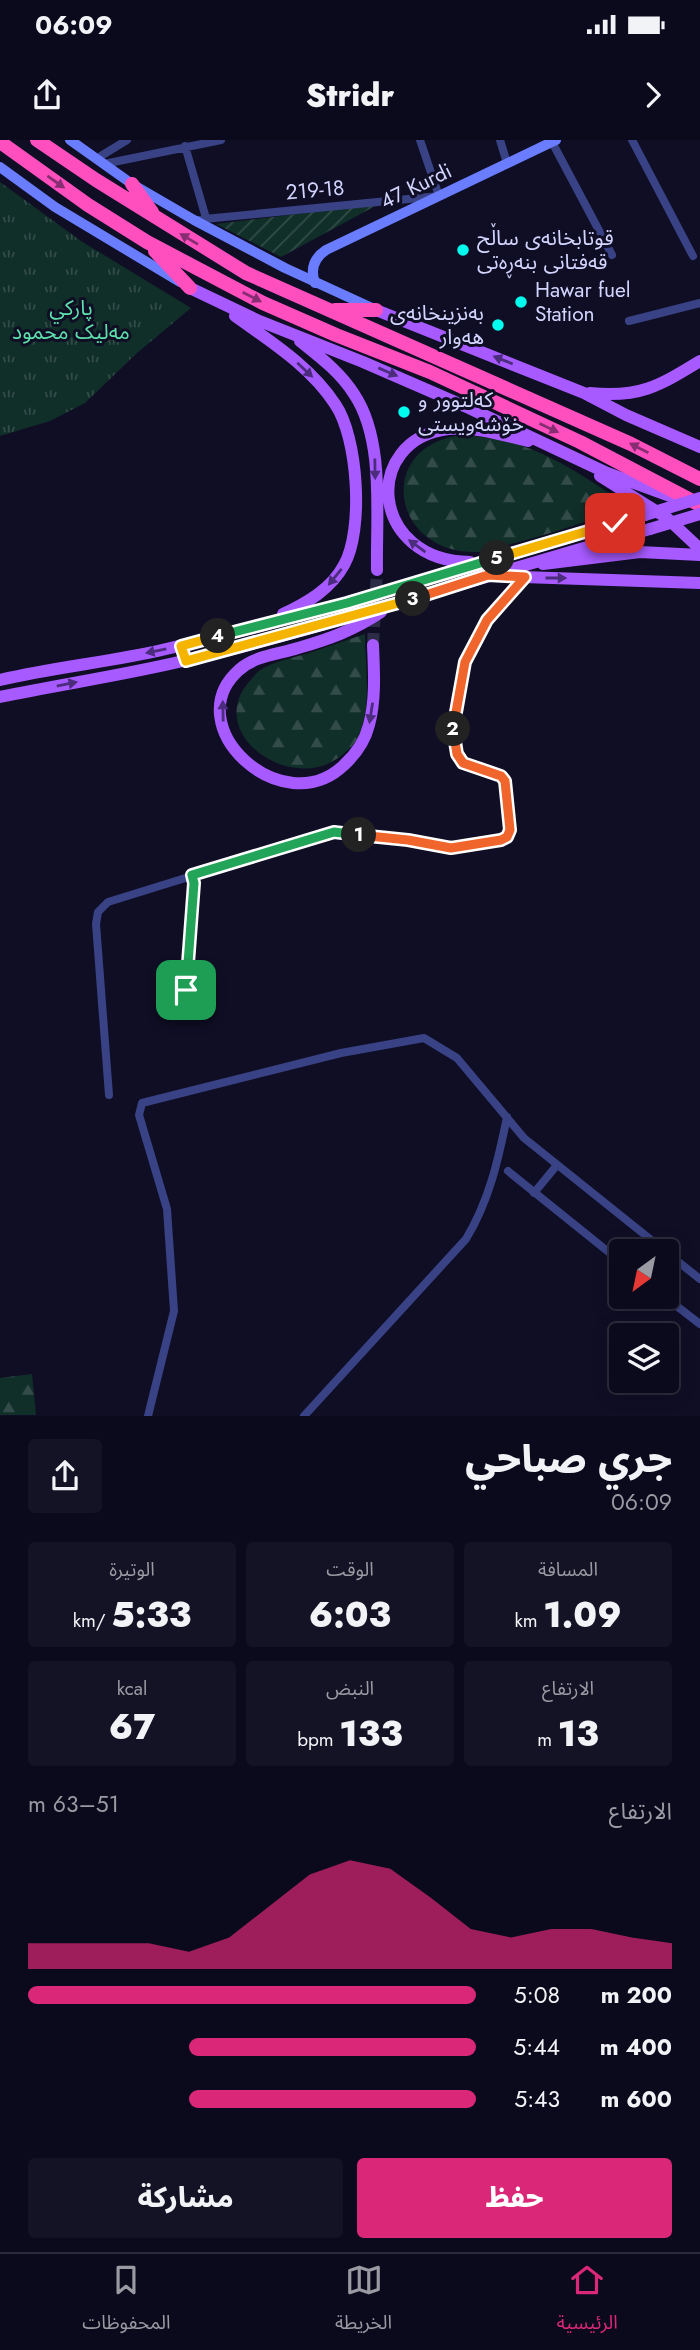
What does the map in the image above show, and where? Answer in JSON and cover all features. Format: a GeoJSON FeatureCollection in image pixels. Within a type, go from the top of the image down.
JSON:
{"type":"FeatureCollection","features":[{"type":"Feature","properties":{"kind":"highway"},"geometry":{"type":"LineString","coordinates":[[37,140],[157,219],[246,273],[631,444],[700,479]]}},
{"type":"Feature","properties":{"kind":"highway"},"geometry":{"type":"LineString","coordinates":[[0,142],[88,205],[147,242],[263,303],[430,372],[580,442],[700,505]]}},
{"type":"Feature","properties":{"kind":"highway"},"geometry":{"type":"LineString","coordinates":[[132,184],[157,219]]}},
{"type":"Feature","properties":{"kind":"highway"},"geometry":{"type":"LineString","coordinates":[[147,242],[190,288]]}},
{"type":"Feature","properties":{"kind":"highway"},"geometry":{"type":"LineString","coordinates":[[327,310],[376,310]]}},
{"type":"Feature","properties":{"kind":"main road"},"geometry":{"type":"LineString","coordinates":[[70,140],[132,184],[194,220],[315,283],[584,393],[626,415],[700,447]]}},
{"type":"Feature","properties":{"kind":"main road","name":"47 Kurdi"},"geometry":{"type":"LineString","coordinates":[[315,283],[313,267],[322,253],[554,141]]}},
{"type":"Feature","properties":{"kind":"main road"},"geometry":{"type":"LineString","coordinates":[[0,167],[55,207],[246,324],[308,371],[335,403],[349,432],[353,448],[354,524],[350,553],[324,591],[253,628]]}},
{"type":"Feature","properties":{"kind":"main road"},"geometry":{"type":"LineString","coordinates":[[190,288],[550,445],[667,518],[700,549]]}},
{"type":"Feature","properties":{"kind":"main road"},"geometry":{"type":"LineString","coordinates":[[292,334],[325,361],[346,383],[366,418],[374,445],[377,570]]}},
{"type":"Feature","properties":{"kind":"main road"},"geometry":{"type":"LineString","coordinates":[[584,393],[635,393],[663,384],[700,361]]}},
{"type":"Feature","properties":{"kind":"main road"},"geometry":{"type":"LineString","coordinates":[[481,562],[454,561],[431,555],[406,538],[390,506],[389,483],[399,459],[415,441],[447,429],[475,430],[550,445]]}},
{"type":"Feature","properties":{"kind":"main road"},"geometry":{"type":"LineString","coordinates":[[577,460],[638,486],[700,505]]}},
{"type":"Feature","properties":{"kind":"main road"},"geometry":{"type":"LineString","coordinates":[[0,680],[181,646],[253,628],[347,603],[700,498]]}},
{"type":"Feature","properties":{"kind":"main road"},"geometry":{"type":"LineString","coordinates":[[525,570],[700,514]]}},
{"type":"Feature","properties":{"kind":"main road"},"geometry":{"type":"LineString","coordinates":[[0,697],[186,661],[390,606],[488,575],[617,554],[661,552],[700,555]]}},
{"type":"Feature","properties":{"kind":"main road"},"geometry":{"type":"LineString","coordinates":[[525,570],[700,583]]}},
{"type":"Feature","properties":{"kind":"main road"},"geometry":{"type":"LineString","coordinates":[[373,645],[374,677],[369,725],[363,742],[338,770],[313,782],[297,785],[269,777],[243,760],[232,749],[221,715],[224,692],[236,672],[254,660],[356,629],[390,606]]}},
{"type":"Feature","properties":{"kind":"main road"},"geometry":{"type":"LineString","coordinates":[[181,646],[186,661]]}},
{"type":"Feature","properties":{"kind":"street"},"geometry":{"type":"LineString","coordinates":[[107,140],[112,149]]}},
{"type":"Feature","properties":{"kind":"street"},"geometry":{"type":"LineString","coordinates":[[100,161],[112,149],[127,140]]}},
{"type":"Feature","properties":{"kind":"street"},"geometry":{"type":"LineString","coordinates":[[100,161],[221,140]]}},
{"type":"Feature","properties":{"kind":"street"},"geometry":{"type":"LineString","coordinates":[[420,140],[439,196]]}},
{"type":"Feature","properties":{"kind":"street"},"geometry":{"type":"LineString","coordinates":[[500,140],[507,163]]}},
{"type":"Feature","properties":{"kind":"street"},"geometry":{"type":"LineString","coordinates":[[632,140],[693,256]]}},
{"type":"Feature","properties":{"kind":"street"},"geometry":{"type":"LineString","coordinates":[[554,141],[611,255]]}},
{"type":"Feature","properties":{"kind":"street"},"geometry":{"type":"LineString","coordinates":[[185,146],[206,218]]}},
{"type":"Feature","properties":{"kind":"street","name":"219-18"},"geometry":{"type":"LineString","coordinates":[[194,220],[439,196]]}},
{"type":"Feature","properties":{"kind":"street"},"geometry":{"type":"LineString","coordinates":[[629,321],[700,303]]}},
{"type":"Feature","properties":{"kind":"street"},"geometry":{"type":"LineString","coordinates":[[109,1095],[96,924],[98,912],[108,902],[334,832],[408,840],[451,848],[507,837],[510,830],[505,781],[501,776],[463,763],[459,759],[452,725],[465,662],[487,620],[525,570]]}},
{"type":"Feature","properties":{"kind":"street"},"geometry":{"type":"LineString","coordinates":[[186,990],[194,883],[192,875]]}},
{"type":"Feature","properties":{"kind":"street"},"geometry":{"type":"LineString","coordinates":[[148,1416],[174,1311],[167,1209],[139,1115],[142,1103],[341,1053],[424,1038],[457,1058],[524,1138],[650,1239]]}},
{"type":"Feature","properties":{"kind":"street"},"geometry":{"type":"LineString","coordinates":[[304,1416],[466,1239],[482,1213],[497,1170],[507,1117]]}},
{"type":"Feature","properties":{"kind":"street"},"geometry":{"type":"LineString","coordinates":[[534,1193],[557,1165]]}},
{"type":"Feature","properties":{"kind":"street"},"geometry":{"type":"LineString","coordinates":[[508,1171],[609,1252]]}},
{"type":"Feature","properties":{"kind":"street"},"geometry":{"type":"LineString","coordinates":[[679,1262],[700,1279]]}},
{"type":"Feature","properties":{"kind":"street"},"geometry":{"type":"LineString","coordinates":[[679,1308],[700,1324]]}},
{"type":"Feature","properties":{"kind":"green space","name":"پارکي مەليک محمود"},"geometry":{"type":"Polygon","coordinates":[[[0,182],[81,241],[191,308],[137,353],[85,403],[50,421],[0,436],[0,182]]]}},
{"type":"Feature","properties":{"kind":"green space"},"geometry":{"type":"Polygon","coordinates":[[[379,204],[281,257],[216,224],[379,204]]]}},
{"type":"Feature","properties":{"kind":"green space"},"geometry":{"type":"Polygon","coordinates":[[[464,435],[507,441],[529,448],[573,470],[629,507],[492,550],[480,552],[449,548],[426,537],[411,519],[404,498],[406,477],[416,457],[435,442],[464,435]]]}},
{"type":"Feature","properties":{"kind":"green space"},"geometry":{"type":"Polygon","coordinates":[[[365,634],[365,711],[359,735],[353,745],[338,758],[318,767],[297,768],[277,763],[259,753],[245,738],[237,721],[238,702],[255,675],[277,662],[365,634]]]}},
{"type":"Feature","properties":{"kind":"green space"},"geometry":{"type":"Polygon","coordinates":[[[32,1374],[36,1415],[0,1415],[0,1378],[32,1374]]]}},
{"type":"Feature","properties":{"kind":"tunnel"},"geometry":{"type":"LineString","coordinates":[[373,645],[377,570]]}},
{"type":"Feature","properties":{"kind":"place","name":"قوتابخانەی ساڵح قەفتانی بنەڕەتی"},"geometry":{"type":"Point","coordinates":[463,250]}},
{"type":"Feature","properties":{"kind":"place","name":"Hawar fuel Station"},"geometry":{"type":"Point","coordinates":[521,302]}},
{"type":"Feature","properties":{"kind":"place","name":"بەنزینخانەی ھەوار"},"geometry":{"type":"Point","coordinates":[498,325]}},
{"type":"Feature","properties":{"kind":"place","name":"کەلتوور و خۆشەویستی"},"geometry":{"type":"Point","coordinates":[404,412]}},
{"type":"Feature","properties":{"kind":"route"},"geometry":{"type":"LineString","coordinates":[[186,990],[194,883],[192,875],[334,832],[408,840],[451,848],[507,837],[510,830],[505,781],[501,776],[463,763],[459,759],[452,725],[465,662],[487,620],[525,577],[488,575],[430,595],[186,661],[181,646],[347,603],[615,523]]}}]}
